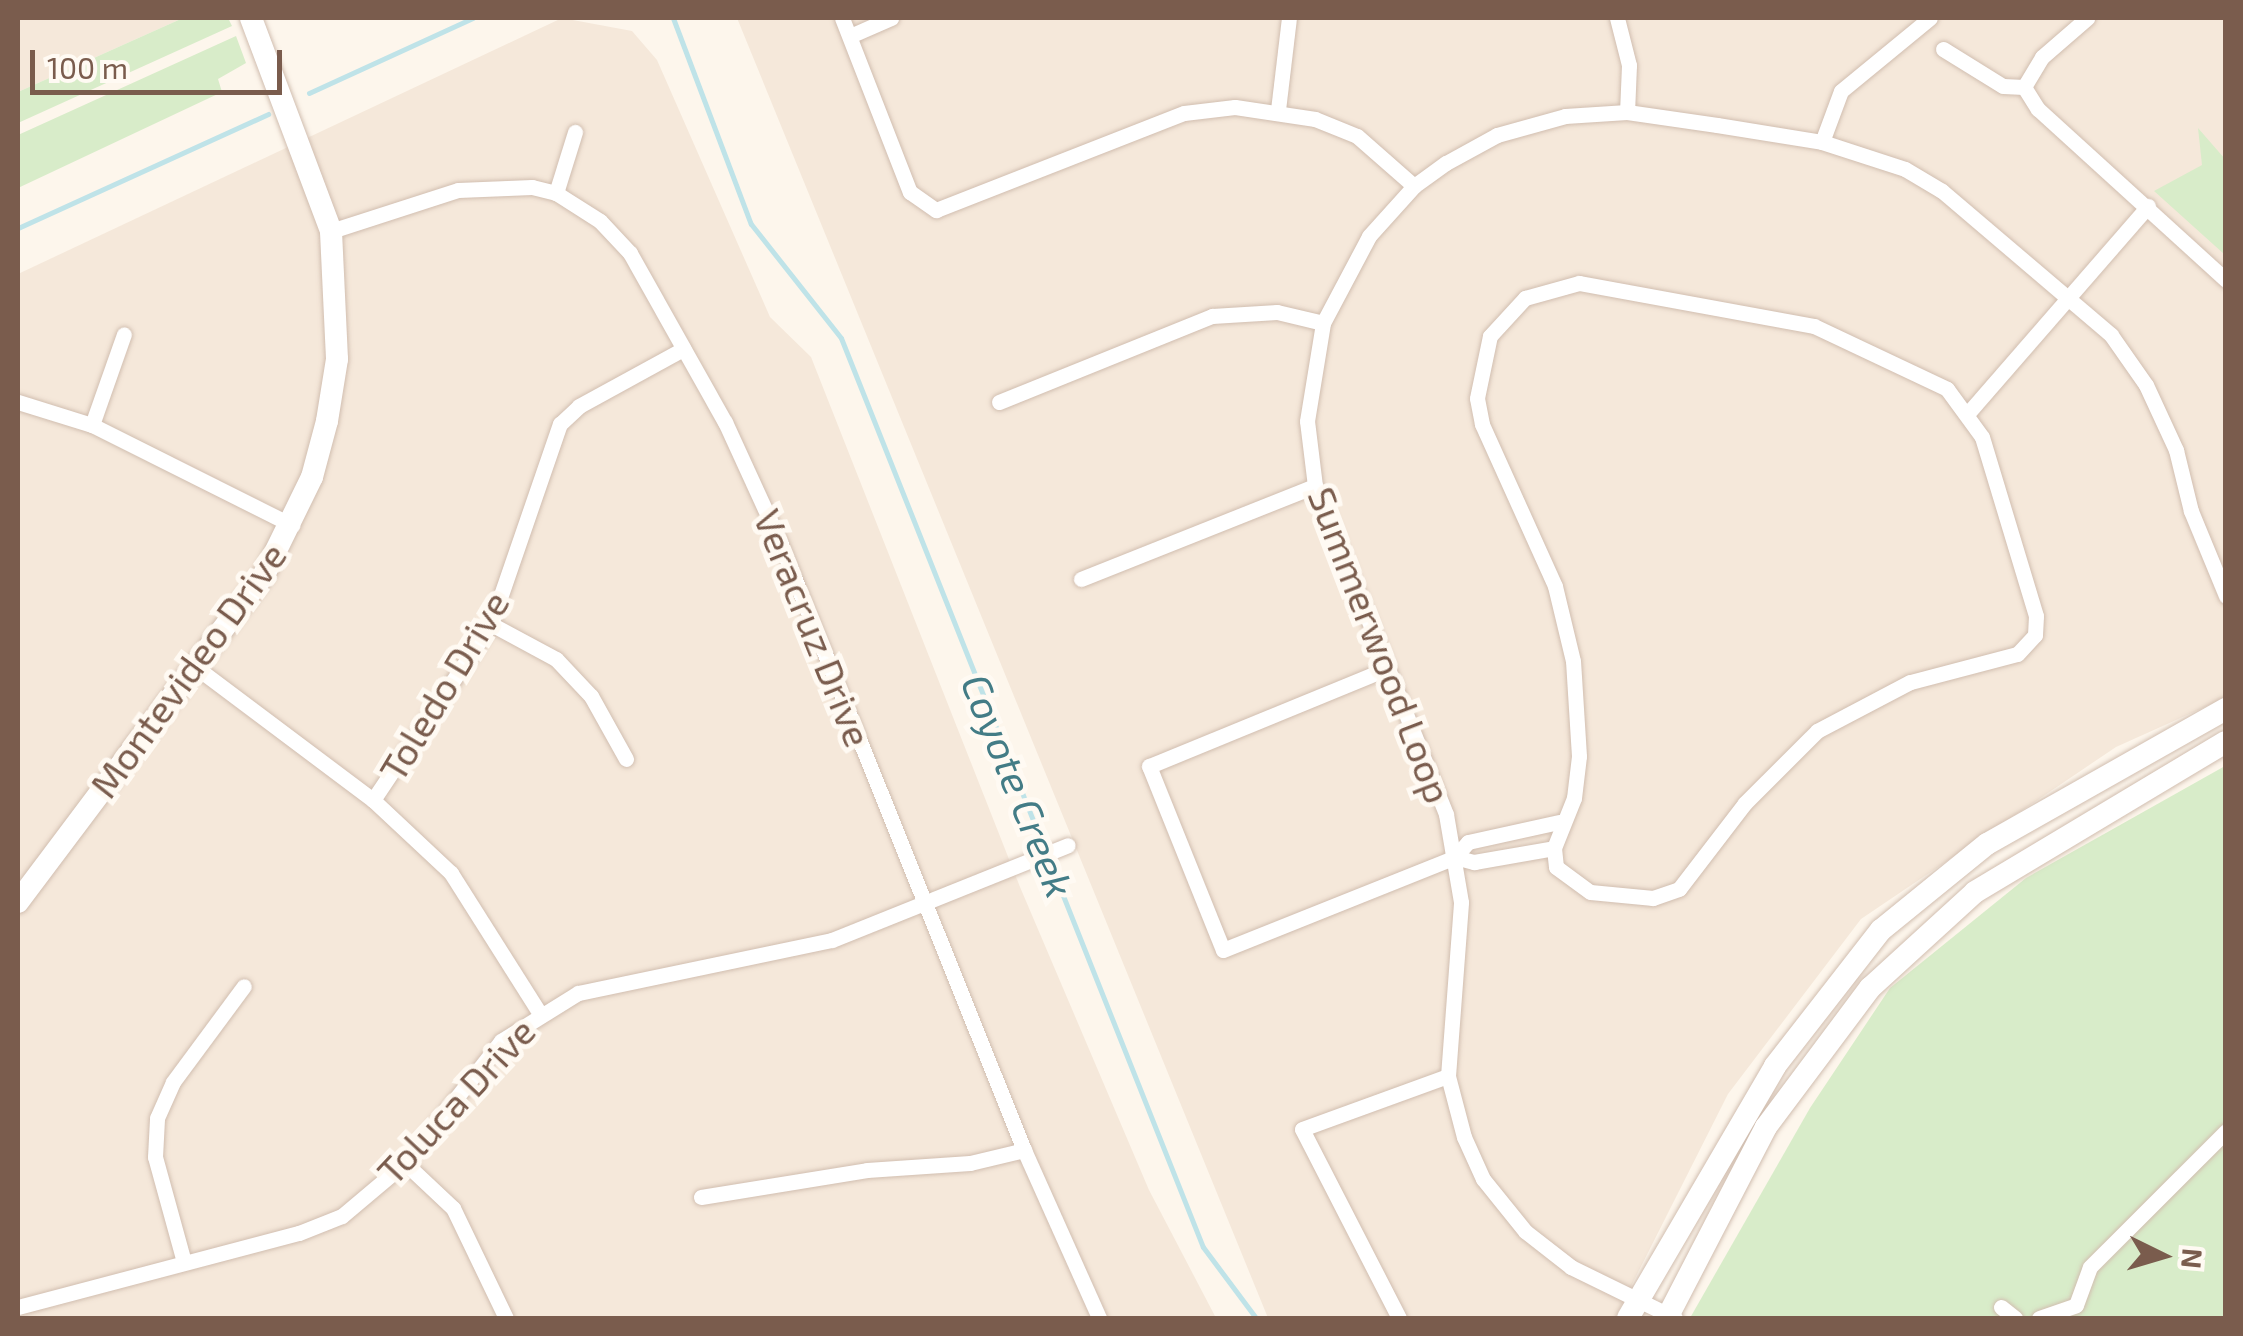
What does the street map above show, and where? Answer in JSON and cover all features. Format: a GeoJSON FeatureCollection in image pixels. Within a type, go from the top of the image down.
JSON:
{"type":"FeatureCollection","features":[{"type":"Feature","properties":{"kind":"main road","name":"Montevideo Drive"},"geometry":{"type":"LineString","coordinates":[[18,902],[197,668],[292,525],[328,421],[337,359],[331,231],[251,18]]}},
{"type":"Feature","properties":{"kind":"main road"},"geometry":{"type":"LineString","coordinates":[[1633,1310],[1774,1066],[1881,930],[1988,844],[2226,709]]}},
{"type":"Feature","properties":{"kind":"main road"},"geometry":{"type":"LineString","coordinates":[[1670,1317],[1766,1126],[1870,988],[1975,892],[2226,742]]}},
{"type":"Feature","properties":{"kind":"street"},"geometry":{"type":"LineString","coordinates":[[842,18],[910,192],[936,210],[1184,114],[1278,110],[1357,136],[1414,186]]}},
{"type":"Feature","properties":{"kind":"street"},"geometry":{"type":"LineString","coordinates":[[850,36],[891,18]]}},
{"type":"Feature","properties":{"kind":"street"},"geometry":{"type":"LineString","coordinates":[[1278,110],[1289,18]]}},
{"type":"Feature","properties":{"kind":"street"},"geometry":{"type":"LineString","coordinates":[[1617,18],[1629,65],[1627,112]]}},
{"type":"Feature","properties":{"kind":"street"},"geometry":{"type":"LineString","coordinates":[[1822,142],[1841,91],[1930,18]]}},
{"type":"Feature","properties":{"kind":"street"},"geometry":{"type":"LineString","coordinates":[[2024,87],[2042,57],[2088,18]]}},
{"type":"Feature","properties":{"kind":"street"},"geometry":{"type":"LineString","coordinates":[[1943,49],[2003,86],[2024,87]]}},
{"type":"Feature","properties":{"kind":"street"},"geometry":{"type":"LineString","coordinates":[[2024,87],[2038,109],[2226,280]]}},
{"type":"Feature","properties":{"kind":"street","name":"Summerwood Loop"},"geometry":{"type":"LineString","coordinates":[[1670,1317],[1633,1310],[1525,1230],[1483,1179],[1448,1076],[1461,902],[1446,814],[1315,486],[1307,422],[1323,323],[1369,236],[1414,186],[1498,135],[1565,116],[1627,112],[1822,142],[1905,170],[1942,191],[2112,335],[2146,385],[2226,596]]}},
{"type":"Feature","properties":{"kind":"street"},"geometry":{"type":"LineString","coordinates":[[556,194],[575,132]]}},
{"type":"Feature","properties":{"kind":"street","name":"Veracruz Drive"},"geometry":{"type":"LineString","coordinates":[[331,231],[458,190],[495,185],[556,194],[600,221],[630,253],[780,542],[1024,1150],[1099,1318]]}},
{"type":"Feature","properties":{"kind":"street"},"geometry":{"type":"LineString","coordinates":[[1969,412],[2148,206]]}},
{"type":"Feature","properties":{"kind":"street"},"geometry":{"type":"LineString","coordinates":[[1578,283],[1814,326],[1947,389],[1969,412],[2032,597],[2037,626],[2026,649],[1910,682],[1841,714],[1777,768],[1667,895],[1600,894],[1580,887],[1556,867],[1554,848],[1559,822],[1574,798],[1580,705],[1568,633],[1548,571],[1482,424],[1477,398],[1490,336],[1525,298],[1578,283]]}},
{"type":"Feature","properties":{"kind":"street"},"geometry":{"type":"LineString","coordinates":[[999,402],[1212,316],[1277,312],[1323,323]]}},
{"type":"Feature","properties":{"kind":"street"},"geometry":{"type":"LineString","coordinates":[[92,424],[124,334]]}},
{"type":"Feature","properties":{"kind":"street","name":"Toledo Drive"},"geometry":{"type":"LineString","coordinates":[[374,800],[491,624],[560,424],[579,406],[683,349]]}},
{"type":"Feature","properties":{"kind":"street"},"geometry":{"type":"LineString","coordinates":[[18,402],[92,424],[292,525]]}},
{"type":"Feature","properties":{"kind":"street"},"geometry":{"type":"LineString","coordinates":[[1080,580],[1315,486]]}},
{"type":"Feature","properties":{"kind":"street"},"geometry":{"type":"LineString","coordinates":[[491,624],[556,659],[591,696],[626,760]]}},
{"type":"Feature","properties":{"kind":"street"},"geometry":{"type":"LineString","coordinates":[[197,668],[374,800],[451,874],[538,1012]]}},
{"type":"Feature","properties":{"kind":"street"},"geometry":{"type":"LineString","coordinates":[[1386,668],[1150,766],[1222,950],[1455,857],[1468,842],[1559,822]]}},
{"type":"Feature","properties":{"kind":"street","name":"Toluca Drive"},"geometry":{"type":"LineString","coordinates":[[18,1307],[342,1216],[405,1163],[501,1041],[538,1012],[578,993],[683,966],[832,940],[1068,845]]}},
{"type":"Feature","properties":{"kind":"street"},"geometry":{"type":"LineString","coordinates":[[1455,857],[1474,862],[1554,848]]}},
{"type":"Feature","properties":{"kind":"street"},"geometry":{"type":"LineString","coordinates":[[184,1262],[155,1157],[157,1118],[173,1082],[244,986]]}},
{"type":"Feature","properties":{"kind":"street"},"geometry":{"type":"LineString","coordinates":[[1399,1318],[1302,1129],[1448,1076]]}},
{"type":"Feature","properties":{"kind":"street"},"geometry":{"type":"LineString","coordinates":[[2039,1318],[2076,1304],[2090,1267],[2226,1131]]}},
{"type":"Feature","properties":{"kind":"street"},"geometry":{"type":"LineString","coordinates":[[701,1197],[867,1170],[970,1163],[1024,1150]]}},
{"type":"Feature","properties":{"kind":"street"},"geometry":{"type":"LineString","coordinates":[[405,1163],[453,1208],[506,1318]]}},
{"type":"Feature","properties":{"kind":"street"},"geometry":{"type":"LineString","coordinates":[[2001,1307],[2015,1318]]}},
{"type":"Feature","properties":{"kind":"shaded area"},"geometry":{"type":"Polygon","coordinates":[[[18,18],[183,18],[18,92],[18,18]]]}},
{"type":"Feature","properties":{"kind":"shaded area"},"geometry":{"type":"Polygon","coordinates":[[[562,18],[632,31],[657,60],[770,317],[811,357],[1020,887],[1149,1190],[1216,1318],[18,1318],[18,274],[562,18]]]}},
{"type":"Feature","properties":{"kind":"shaded area"},"geometry":{"type":"Polygon","coordinates":[[[737,18],[2225,18],[2225,698],[2116,747],[1861,919],[1728,1094],[1615,1318],[1268,1318],[737,18]]]}},
{"type":"Feature","properties":{"kind":"green space"},"geometry":{"type":"Polygon","coordinates":[[[183,18],[228,18],[232,26],[18,123],[18,92],[183,18]]]}},
{"type":"Feature","properties":{"kind":"green space"},"geometry":{"type":"Polygon","coordinates":[[[236,36],[246,63],[218,79],[222,92],[18,188],[18,135],[236,36]]]}},
{"type":"Feature","properties":{"kind":"green space"},"geometry":{"type":"Polygon","coordinates":[[[2198,128],[2225,159],[2224,254],[2154,191],[2202,165],[2198,128]]]}},
{"type":"Feature","properties":{"kind":"green space"},"geometry":{"type":"Polygon","coordinates":[[[2225,766],[2225,1318],[1690,1318],[1810,1108],[1890,988],[2026,878],[2225,766]]]}},
{"type":"Feature","properties":{"kind":"waterway"},"geometry":{"type":"LineString","coordinates":[[309,93],[473,18]]}},
{"type":"Feature","properties":{"kind":"waterway","name":"Coyote Creek"},"geometry":{"type":"LineString","coordinates":[[673,18],[751,224],[841,338],[1203,1247],[1256,1318]]}},
{"type":"Feature","properties":{"kind":"waterway"},"geometry":{"type":"LineString","coordinates":[[18,228],[268,114]]}}]}
